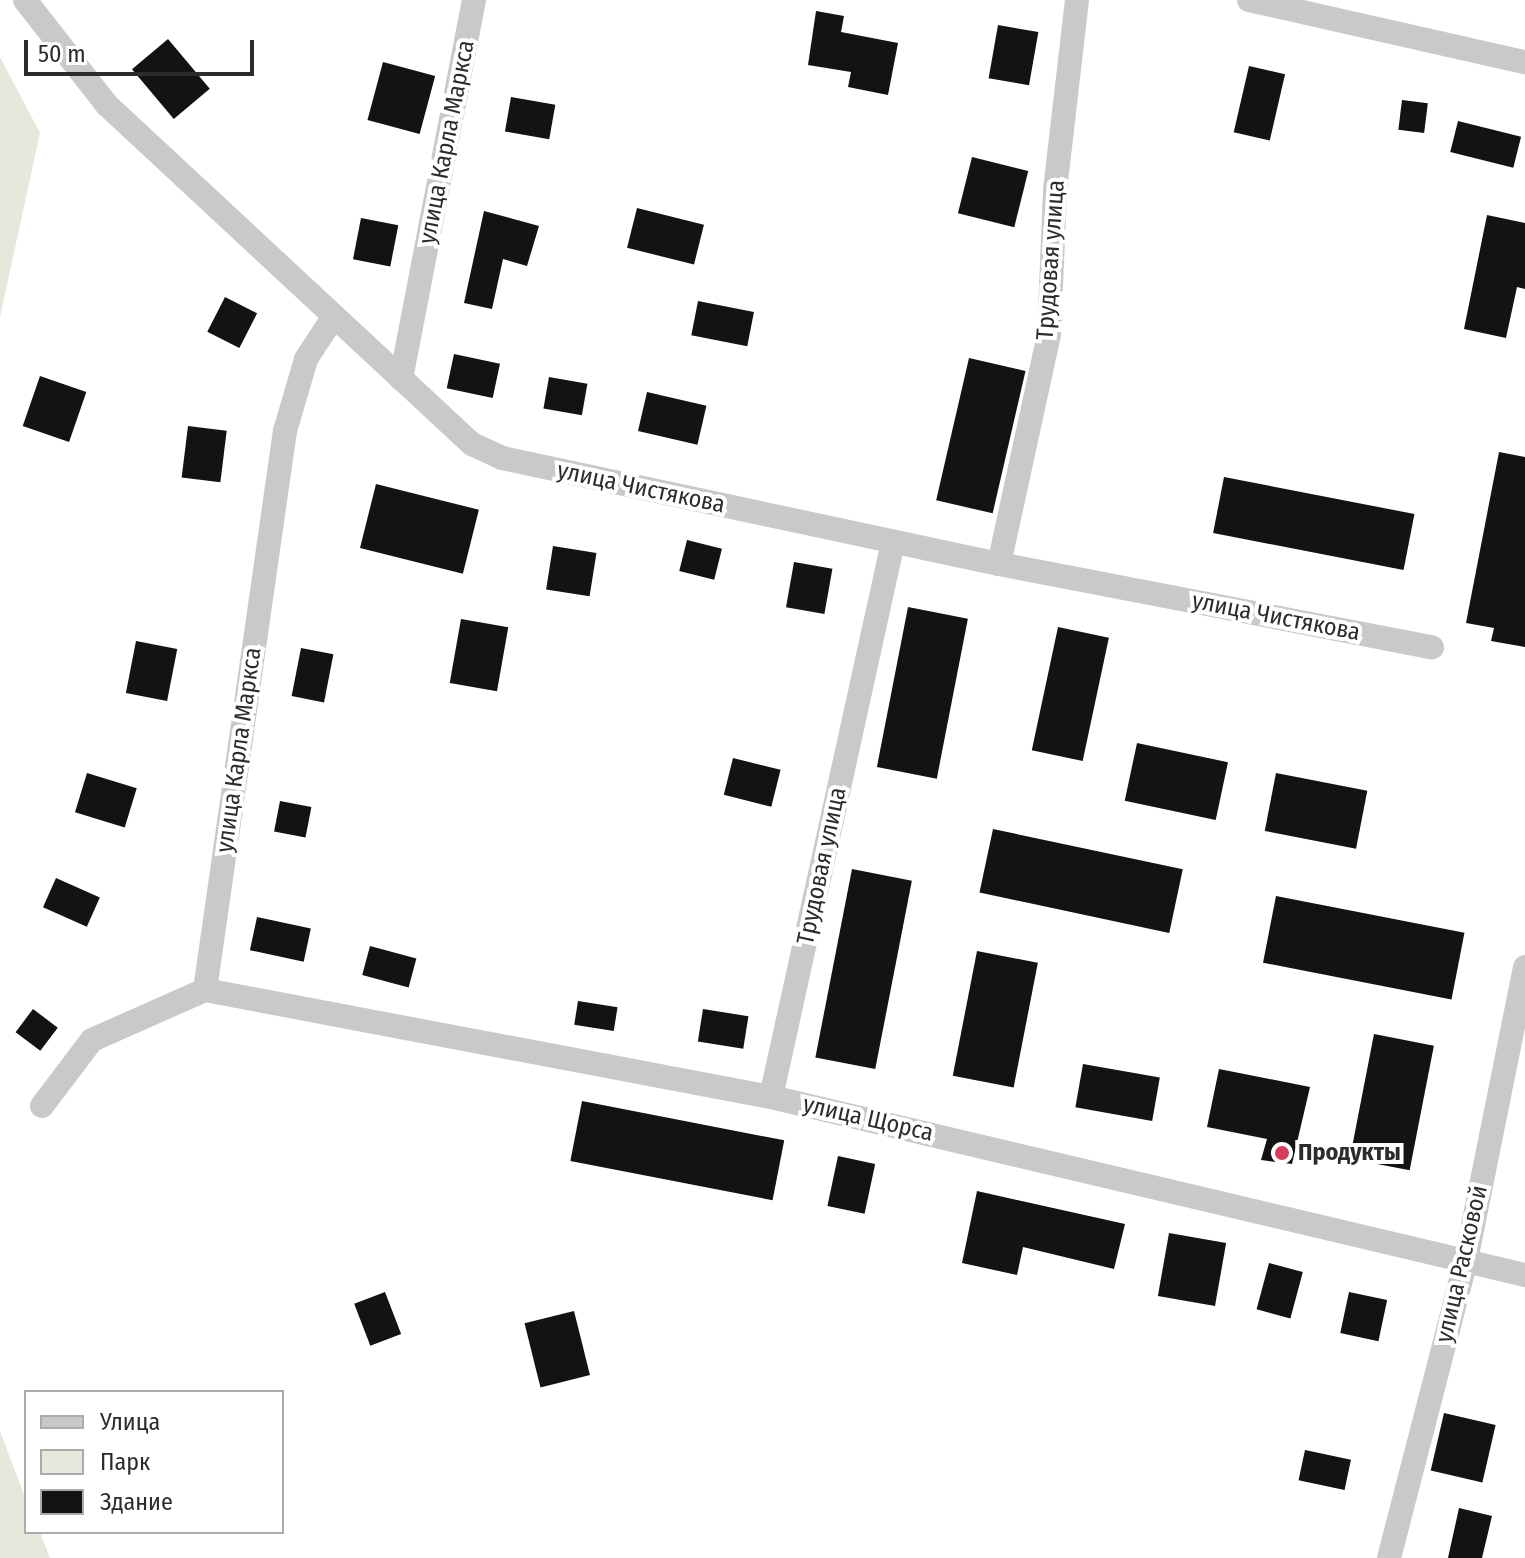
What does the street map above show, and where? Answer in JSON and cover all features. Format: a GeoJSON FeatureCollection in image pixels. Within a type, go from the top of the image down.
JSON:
{"type":"FeatureCollection","features":[{"type":"Feature","properties":{"kind":"street","name":"улица Чистякова"},"geometry":{"type":"LineString","coordinates":[[25,0],[107,105],[472,444],[502,458],[999,564],[1432,647]]}},
{"type":"Feature","properties":{"kind":"street","name":"улица Карла Маркса"},"geometry":{"type":"LineString","coordinates":[[401,379],[474,0]]}},
{"type":"Feature","properties":{"kind":"street","name":"Трудовая улица"},"geometry":{"type":"LineString","coordinates":[[999,564],[1049,334],[1055,190],[1077,0]]}},
{"type":"Feature","properties":{"kind":"street"},"geometry":{"type":"LineString","coordinates":[[1249,0],[1525,62]]}},
{"type":"Feature","properties":{"kind":"street","name":"улица Карла Маркса"},"geometry":{"type":"LineString","coordinates":[[205,990],[285,431],[306,359],[334,316]]}},
{"type":"Feature","properties":{"kind":"street","name":"Трудовая улица"},"geometry":{"type":"LineString","coordinates":[[771,1097],[893,542]]}},
{"type":"Feature","properties":{"kind":"street","name":"улица Расковой"},"geometry":{"type":"LineString","coordinates":[[1389,1558],[1466,1260],[1525,967]]}},
{"type":"Feature","properties":{"kind":"street"},"geometry":{"type":"LineString","coordinates":[[42,1106],[92,1040],[205,990]]}},
{"type":"Feature","properties":{"kind":"street","name":"улица Щорса"},"geometry":{"type":"LineString","coordinates":[[205,990],[771,1097],[1525,1275]]}},
{"type":"Feature","properties":{"kind":"green space"},"geometry":{"type":"Polygon","coordinates":[[[0,57],[40,133],[0,317],[0,57]]]}},
{"type":"Feature","properties":{"kind":"green space"},"geometry":{"type":"Polygon","coordinates":[[[0,1431],[24,1495],[24,1534],[41,1534],[50,1558],[0,1558],[0,1431]]]}},
{"type":"Feature","properties":{"kind":"building"},"geometry":{"type":"Polygon","coordinates":[[[816,11],[844,16],[841,32],[898,43],[888,95],[848,87],[851,72],[808,65],[816,11]]]}},
{"type":"Feature","properties":{"kind":"building"},"geometry":{"type":"Polygon","coordinates":[[[998,25],[1038,32],[1029,85],[989,78],[998,25]]]}},
{"type":"Feature","properties":{"kind":"building"},"geometry":{"type":"Polygon","coordinates":[[[168,39],[210,89],[174,119],[132,69],[168,39]]]}},
{"type":"Feature","properties":{"kind":"building"},"geometry":{"type":"Polygon","coordinates":[[[383,62],[435,76],[420,134],[367,120],[383,62]]]}},
{"type":"Feature","properties":{"kind":"building"},"geometry":{"type":"Polygon","coordinates":[[[1249,66],[1285,74],[1270,141],[1234,132],[1249,66]]]}},
{"type":"Feature","properties":{"kind":"building"},"geometry":{"type":"Polygon","coordinates":[[[511,97],[555,105],[549,139],[505,131],[511,97]]]}},
{"type":"Feature","properties":{"kind":"building"},"geometry":{"type":"Polygon","coordinates":[[[1402,100],[1428,103],[1424,133],[1398,130],[1402,100]]]}},
{"type":"Feature","properties":{"kind":"building"},"geometry":{"type":"Polygon","coordinates":[[[1458,121],[1521,137],[1513,168],[1450,152],[1458,121]]]}},
{"type":"Feature","properties":{"kind":"building"},"geometry":{"type":"Polygon","coordinates":[[[972,157],[1028,171],[1014,227],[958,213],[972,157]]]}},
{"type":"Feature","properties":{"kind":"building"},"geometry":{"type":"Polygon","coordinates":[[[637,208],[704,225],[694,264],[627,248],[637,208]]]}},
{"type":"Feature","properties":{"kind":"building"},"geometry":{"type":"Polygon","coordinates":[[[484,211],[539,226],[527,266],[503,259],[492,309],[464,303],[484,211]]]}},
{"type":"Feature","properties":{"kind":"building"},"geometry":{"type":"Polygon","coordinates":[[[1487,215],[1525,223],[1525,289],[1517,287],[1506,338],[1464,329],[1487,215]]]}},
{"type":"Feature","properties":{"kind":"building"},"geometry":{"type":"Polygon","coordinates":[[[361,218],[398,225],[390,266],[353,259],[361,218]]]}},
{"type":"Feature","properties":{"kind":"building"},"geometry":{"type":"Polygon","coordinates":[[[225,297],[257,313],[239,348],[207,332],[225,297]]]}},
{"type":"Feature","properties":{"kind":"building"},"geometry":{"type":"Polygon","coordinates":[[[698,301],[754,312],[747,346],[691,335],[698,301]]]}},
{"type":"Feature","properties":{"kind":"building"},"geometry":{"type":"Polygon","coordinates":[[[454,354],[500,364],[493,398],[447,388],[454,354]]]}},
{"type":"Feature","properties":{"kind":"building"},"geometry":{"type":"Polygon","coordinates":[[[969,358],[1026,371],[993,513],[936,500],[969,358]]]}},
{"type":"Feature","properties":{"kind":"building"},"geometry":{"type":"Polygon","coordinates":[[[40,376],[86,392],[69,442],[23,426],[40,376]]]}},
{"type":"Feature","properties":{"kind":"building"},"geometry":{"type":"Polygon","coordinates":[[[549,377],[587,384],[582,415],[543,409],[549,377]]]}},
{"type":"Feature","properties":{"kind":"building"},"geometry":{"type":"Polygon","coordinates":[[[647,392],[706,406],[697,445],[638,431],[647,392]]]}},
{"type":"Feature","properties":{"kind":"building"},"geometry":{"type":"Polygon","coordinates":[[[188,426],[227,431],[220,482],[182,478],[188,426]]]}},
{"type":"Feature","properties":{"kind":"building"},"geometry":{"type":"Polygon","coordinates":[[[1499,452],[1525,457],[1525,647],[1491,641],[1494,628],[1466,623],[1499,452]]]}},
{"type":"Feature","properties":{"kind":"building"},"geometry":{"type":"Polygon","coordinates":[[[1224,477],[1414,514],[1404,570],[1213,533],[1224,477]]]}},
{"type":"Feature","properties":{"kind":"building"},"geometry":{"type":"Polygon","coordinates":[[[376,484],[479,510],[463,574],[360,548],[376,484]]]}},
{"type":"Feature","properties":{"kind":"building"},"geometry":{"type":"Polygon","coordinates":[[[687,540],[722,549],[714,580],[679,571],[687,540]]]}},
{"type":"Feature","properties":{"kind":"building"},"geometry":{"type":"Polygon","coordinates":[[[553,546],[596,553],[590,596],[546,589],[553,546]]]}},
{"type":"Feature","properties":{"kind":"building"},"geometry":{"type":"Polygon","coordinates":[[[794,562],[832,569],[824,614],[786,607],[794,562]]]}},
{"type":"Feature","properties":{"kind":"building"},"geometry":{"type":"Polygon","coordinates":[[[908,607],[968,619],[937,779],[877,767],[908,607]]]}},
{"type":"Feature","properties":{"kind":"building"},"geometry":{"type":"Polygon","coordinates":[[[461,619],[508,627],[497,691],[450,683],[461,619]]]}},
{"type":"Feature","properties":{"kind":"building"},"geometry":{"type":"Polygon","coordinates":[[[1058,627],[1109,638],[1083,761],[1032,750],[1058,627]]]}},
{"type":"Feature","properties":{"kind":"building"},"geometry":{"type":"Polygon","coordinates":[[[136,641],[177,649],[167,701],[126,693],[136,641]]]}},
{"type":"Feature","properties":{"kind":"building"},"geometry":{"type":"Polygon","coordinates":[[[301,648],[333,654],[324,702],[292,696],[301,648]]]}},
{"type":"Feature","properties":{"kind":"building"},"geometry":{"type":"Polygon","coordinates":[[[1137,743],[1228,762],[1216,820],[1125,801],[1137,743]]]}},
{"type":"Feature","properties":{"kind":"building"},"geometry":{"type":"Polygon","coordinates":[[[733,758],[781,770],[771,807],[724,795],[733,758]]]}},
{"type":"Feature","properties":{"kind":"building"},"geometry":{"type":"Polygon","coordinates":[[[87,773],[137,788],[125,827],[75,812],[87,773]]]}},
{"type":"Feature","properties":{"kind":"building"},"geometry":{"type":"Polygon","coordinates":[[[1276,773],[1367,791],[1356,849],[1265,831],[1276,773]]]}},
{"type":"Feature","properties":{"kind":"building"},"geometry":{"type":"Polygon","coordinates":[[[280,801],[311,807],[305,838],[274,831],[280,801]]]}},
{"type":"Feature","properties":{"kind":"building"},"geometry":{"type":"Polygon","coordinates":[[[993,829],[1183,869],[1169,933],[979,893],[993,829]]]}},
{"type":"Feature","properties":{"kind":"building"},"geometry":{"type":"Polygon","coordinates":[[[852,869],[912,881],[875,1069],[815,1057],[852,869]]]}},
{"type":"Feature","properties":{"kind":"building"},"geometry":{"type":"Polygon","coordinates":[[[56,878],[100,898],[87,927],[43,907],[56,878]]]}},
{"type":"Feature","properties":{"kind":"building"},"geometry":{"type":"Polygon","coordinates":[[[1276,896],[1464,933],[1451,999],[1263,963],[1276,896]]]}},
{"type":"Feature","properties":{"kind":"building"},"geometry":{"type":"Polygon","coordinates":[[[257,917],[311,928],[304,962],[250,950],[257,917]]]}},
{"type":"Feature","properties":{"kind":"building"},"geometry":{"type":"Polygon","coordinates":[[[370,946],[416,958],[409,987],[362,975],[370,946]]]}},
{"type":"Feature","properties":{"kind":"building"},"geometry":{"type":"Polygon","coordinates":[[[977,951],[1038,963],[1014,1087],[953,1076],[977,951]]]}},
{"type":"Feature","properties":{"kind":"building"},"geometry":{"type":"Polygon","coordinates":[[[578,1001],[618,1007],[614,1031],[574,1025],[578,1001]]]}},
{"type":"Feature","properties":{"kind":"building"},"geometry":{"type":"Polygon","coordinates":[[[33,1009],[58,1028],[40,1051],[16,1032],[33,1009]]]}},
{"type":"Feature","properties":{"kind":"building"},"geometry":{"type":"Polygon","coordinates":[[[703,1009],[748,1016],[743,1049],[698,1042],[703,1009]]]}},
{"type":"Feature","properties":{"kind":"building"},"geometry":{"type":"Polygon","coordinates":[[[1374,1034],[1434,1046],[1410,1170],[1350,1159],[1374,1034]]]}},
{"type":"Feature","properties":{"kind":"building"},"geometry":{"type":"Polygon","coordinates":[[[1083,1064],[1160,1078],[1152,1121],[1075,1107],[1083,1064]]]}},
{"type":"Feature","properties":{"kind":"building"},"geometry":{"type":"Polygon","coordinates":[[[1219,1069],[1310,1087],[1292,1164],[1261,1160],[1267,1139],[1207,1127],[1219,1069]]]}},
{"type":"Feature","properties":{"kind":"building"},"geometry":{"type":"Polygon","coordinates":[[[582,1101],[784,1140],[773,1200],[570,1161],[582,1101]]]}},
{"type":"Feature","properties":{"kind":"building"},"geometry":{"type":"Polygon","coordinates":[[[838,1156],[875,1164],[865,1214],[827,1206],[838,1156]]]}},
{"type":"Feature","properties":{"kind":"building"},"geometry":{"type":"Polygon","coordinates":[[[977,1191],[1125,1224],[1114,1269],[1023,1247],[1017,1275],[962,1263],[977,1191]]]}},
{"type":"Feature","properties":{"kind":"building"},"geometry":{"type":"Polygon","coordinates":[[[1169,1233],[1226,1243],[1215,1306],[1158,1296],[1169,1233]]]}},
{"type":"Feature","properties":{"kind":"building"},"geometry":{"type":"Polygon","coordinates":[[[1269,1263],[1303,1272],[1290,1318],[1257,1309],[1269,1263]]]}},
{"type":"Feature","properties":{"kind":"building"},"geometry":{"type":"Polygon","coordinates":[[[385,1292],[401,1334],[370,1346],[354,1304],[385,1292]]]}},
{"type":"Feature","properties":{"kind":"building"},"geometry":{"type":"Polygon","coordinates":[[[1349,1292],[1387,1300],[1378,1341],[1340,1333],[1349,1292]]]}},
{"type":"Feature","properties":{"kind":"building"},"geometry":{"type":"Polygon","coordinates":[[[574,1311],[590,1375],[540,1387],[525,1323],[574,1311]]]}},
{"type":"Feature","properties":{"kind":"building"},"geometry":{"type":"Polygon","coordinates":[[[1444,1413],[1496,1425],[1482,1482],[1431,1470],[1444,1413]]]}},
{"type":"Feature","properties":{"kind":"building"},"geometry":{"type":"Polygon","coordinates":[[[1305,1450],[1351,1460],[1345,1490],[1299,1480],[1305,1450]]]}},
{"type":"Feature","properties":{"kind":"building"},"geometry":{"type":"Polygon","coordinates":[[[1459,1508],[1492,1516],[1482,1558],[1448,1558],[1459,1508]]]}},
{"type":"Feature","properties":{"kind":"place","name":"Продукты"},"geometry":{"type":"Point","coordinates":[1282,1153]}}]}
